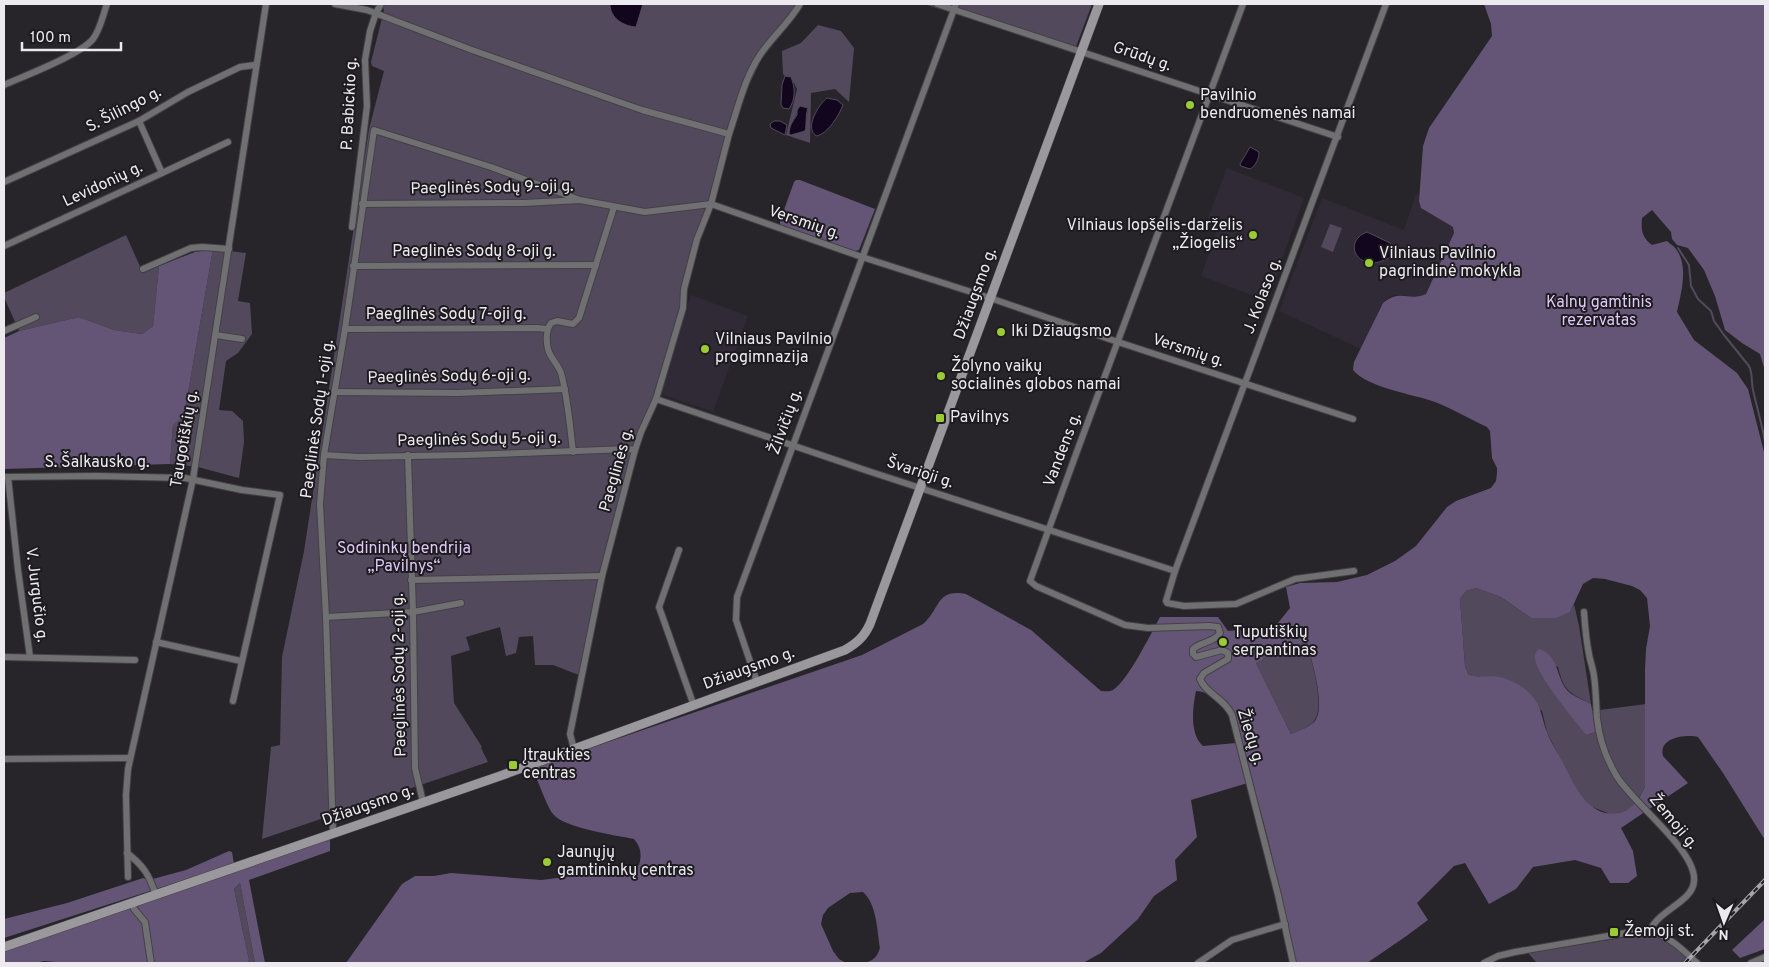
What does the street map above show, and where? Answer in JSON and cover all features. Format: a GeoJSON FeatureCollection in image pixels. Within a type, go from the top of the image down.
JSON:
{"type":"FeatureCollection","features":[{"type":"Feature","properties":{"kind":"street"},"geometry":{"type":"LineString","coordinates":[[4,85],[74,53],[90,42],[96,34],[108,4]]}},
{"type":"Feature","properties":{"kind":"street","name":"Taugotiškių g."},"geometry":{"type":"LineString","coordinates":[[128,877],[126,795],[130,758],[193,479],[266,4]]}},
{"type":"Feature","properties":{"kind":"street"},"geometry":{"type":"LineString","coordinates":[[335,4],[376,13],[472,50],[642,110],[729,134]]}},
{"type":"Feature","properties":{"kind":"street"},"geometry":{"type":"LineString","coordinates":[[376,13],[381,4]]}},
{"type":"Feature","properties":{"kind":"street"},"geometry":{"type":"LineString","coordinates":[[711,204],[729,134],[746,82],[759,56],[800,4]]}},
{"type":"Feature","properties":{"kind":"street","name":"Grūdų g."},"geometry":{"type":"LineString","coordinates":[[937,4],[955,6],[1210,95],[1338,137]]}},
{"type":"Feature","properties":{"kind":"street","name":"Džiaugsmo g."},"geometry":{"type":"LineString","coordinates":[[4,947],[694,706],[845,650],[864,637],[921,488],[1099,4]]}},
{"type":"Feature","properties":{"kind":"street","name":"Vandens g."},"geometry":{"type":"LineString","coordinates":[[1034,569],[1243,4]]}},
{"type":"Feature","properties":{"kind":"street","name":"J. Kolaso g."},"geometry":{"type":"LineString","coordinates":[[1354,571],[1295,579],[1229,605],[1174,605],[1168,603],[1166,598],[1386,4]]}},
{"type":"Feature","properties":{"kind":"street","name":"Žilvičių g."},"geometry":{"type":"LineString","coordinates":[[758,682],[736,620],[735,606],[792,445],[955,6]]}},
{"type":"Feature","properties":{"kind":"street","name":"P. Babickio g."},"geometry":{"type":"LineString","coordinates":[[352,227],[366,106],[365,60],[370,31],[376,13]]}},
{"type":"Feature","properties":{"kind":"street","name":"S. Šilingo g."},"geometry":{"type":"LineString","coordinates":[[4,182],[139,121],[188,92],[240,67],[256,65]]}},
{"type":"Feature","properties":{"kind":"street","name":"Levidonių g."},"geometry":{"type":"LineString","coordinates":[[4,246],[162,172],[139,121]]}},
{"type":"Feature","properties":{"kind":"street","name":"Paeglinės Sodų 1-oji g."},"geometry":{"type":"LineString","coordinates":[[334,833],[320,504],[324,455],[345,329],[374,130],[482,164],[580,200]]}},
{"type":"Feature","properties":{"kind":"street"},"geometry":{"type":"LineString","coordinates":[[162,172],[228,142]]}},
{"type":"Feature","properties":{"kind":"street","name":"Paeglinės Sodų 9-oji g."},"geometry":{"type":"LineString","coordinates":[[362,204],[524,203],[580,200],[634,211],[654,212],[711,204]]}},
{"type":"Feature","properties":{"kind":"street","name":"Versmių g."},"geometry":{"type":"LineString","coordinates":[[711,204],[862,257],[1353,419]]}},
{"type":"Feature","properties":{"kind":"street","name":"Paeglinės g."},"geometry":{"type":"LineString","coordinates":[[574,749],[570,734],[602,576],[635,450],[656,399],[683,308],[684,289],[697,239],[711,204]]}},
{"type":"Feature","properties":{"kind":"street"},"geometry":{"type":"LineString","coordinates":[[596,265],[614,207]]}},
{"type":"Feature","properties":{"kind":"street"},"geometry":{"type":"LineString","coordinates":[[143,268],[191,248],[229,249]]}},
{"type":"Feature","properties":{"kind":"street","name":"Paeglinės Sodų 8-oji g."},"geometry":{"type":"LineString","coordinates":[[353,266],[596,265]]}},
{"type":"Feature","properties":{"kind":"street","name":"Paeglinės Sodų 7-oji g."},"geometry":{"type":"LineString","coordinates":[[345,329],[547,329],[551,322],[554,321],[569,324],[576,322],[579,318],[596,265]]}},
{"type":"Feature","properties":{"kind":"street"},"geometry":{"type":"LineString","coordinates":[[4,331],[36,317]]}},
{"type":"Feature","properties":{"kind":"street"},"geometry":{"type":"LineString","coordinates":[[547,329],[548,348],[558,364],[564,389],[573,452]]}},
{"type":"Feature","properties":{"kind":"street"},"geometry":{"type":"LineString","coordinates":[[216,335],[242,339]]}},
{"type":"Feature","properties":{"kind":"street","name":"Paeglinės Sodų 6-oji g."},"geometry":{"type":"LineString","coordinates":[[334,392],[458,393],[564,389]]}},
{"type":"Feature","properties":{"kind":"street","name":"Švarioji g."},"geometry":{"type":"LineString","coordinates":[[656,399],[1175,571]]}},
{"type":"Feature","properties":{"kind":"street","name":"Paeglinės Sodų 5-oji g."},"geometry":{"type":"LineString","coordinates":[[324,455],[351,457],[466,456],[635,450]]}},
{"type":"Feature","properties":{"kind":"street","name":"Paeglinės Sodų 2-oji g."},"geometry":{"type":"LineString","coordinates":[[408,456],[415,768],[423,802]]}},
{"type":"Feature","properties":{"kind":"street","name":"S. Šalkausko g."},"geometry":{"type":"LineString","coordinates":[[6,477],[96,476],[193,479],[242,490],[280,495],[241,661]]}},
{"type":"Feature","properties":{"kind":"street","name":"V. Jurgučio g."},"geometry":{"type":"LineString","coordinates":[[6,477],[30,657]]}},
{"type":"Feature","properties":{"kind":"street"},"geometry":{"type":"LineString","coordinates":[[679,550],[659,607],[694,706]]}},
{"type":"Feature","properties":{"kind":"street","name":"Žiedų g."},"geometry":{"type":"LineString","coordinates":[[1034,569],[1030,578],[1031,584],[1125,625],[1148,628],[1218,627],[1220,633],[1218,637],[1197,646],[1193,650],[1193,654],[1196,657],[1200,657],[1222,650],[1228,653],[1228,659],[1204,673],[1200,679],[1202,685],[1222,701],[1232,715],[1285,924],[1293,963]]}},
{"type":"Feature","properties":{"kind":"street"},"geometry":{"type":"LineString","coordinates":[[412,580],[602,576]]}},
{"type":"Feature","properties":{"kind":"street"},"geometry":{"type":"LineString","coordinates":[[326,617],[413,612],[461,603]]}},
{"type":"Feature","properties":{"kind":"street","name":"Žemoji g."},"geometry":{"type":"LineString","coordinates":[[1584,612],[1588,653],[1594,677],[1598,729],[1608,761],[1617,778],[1675,840],[1694,875],[1693,887],[1687,895],[1654,921],[1650,930]]}},
{"type":"Feature","properties":{"kind":"street"},"geometry":{"type":"LineString","coordinates":[[156,642],[241,661],[233,701]]}},
{"type":"Feature","properties":{"kind":"street"},"geometry":{"type":"LineString","coordinates":[[4,657],[135,660]]}},
{"type":"Feature","properties":{"kind":"street"},"geometry":{"type":"LineString","coordinates":[[4,759],[130,758]]}},
{"type":"Feature","properties":{"kind":"street"},"geometry":{"type":"LineString","coordinates":[[127,853],[138,861],[150,876],[156,895]]}},
{"type":"Feature","properties":{"kind":"street"},"geometry":{"type":"LineString","coordinates":[[132,903],[134,909],[145,922],[151,963]]}},
{"type":"Feature","properties":{"kind":"street"},"geometry":{"type":"LineString","coordinates":[[1198,963],[1232,940],[1285,924]]}},
{"type":"Feature","properties":{"kind":"street"},"geometry":{"type":"LineString","coordinates":[[1484,963],[1498,956],[1515,952],[1633,931],[1650,930],[1671,940],[1697,963]]}},
{"type":"Feature","properties":{"kind":"street"},"geometry":{"type":"LineString","coordinates":[[1751,963],[1765,957]]}},
{"type":"Feature","properties":{"kind":"shaded area"},"geometry":{"type":"Polygon","coordinates":[[[610,4],[643,4],[636,27],[626,25],[618,20],[612,13],[610,4]]]}},
{"type":"Feature","properties":{"kind":"shaded area"},"geometry":{"type":"Polygon","coordinates":[[[785,76],[791,77],[794,89],[793,101],[789,109],[783,108],[781,105],[782,85],[785,76]]]}},
{"type":"Feature","properties":{"kind":"shaded area"},"geometry":{"type":"Polygon","coordinates":[[[827,98],[837,100],[843,105],[829,128],[816,136],[812,131],[812,122],[818,108],[827,98]]]}},
{"type":"Feature","properties":{"kind":"shaded area"},"geometry":{"type":"Polygon","coordinates":[[[800,106],[808,108],[805,131],[791,135],[789,134],[790,128],[800,106]]]}},
{"type":"Feature","properties":{"kind":"shaded area"},"geometry":{"type":"Polygon","coordinates":[[[774,121],[780,121],[787,125],[785,135],[771,128],[770,124],[774,121]]]}},
{"type":"Feature","properties":{"kind":"shaded area"},"geometry":{"type":"Polygon","coordinates":[[[1250,147],[1259,152],[1257,162],[1250,169],[1240,164],[1250,147]]]}},
{"type":"Feature","properties":{"kind":"shaded area","name":"Vilniaus lopšelis-darželis „Žiogelis“"},"geometry":{"type":"Polygon","coordinates":[[[1227,168],[1304,198],[1267,301],[1201,276],[1217,231],[1205,226],[1227,168]]]}},
{"type":"Feature","properties":{"kind":"shaded area","name":"Vilniaus Pavilnio pagrindinė mokykla"},"geometry":{"type":"Polygon","coordinates":[[[1416,194],[1419,195],[1422,208],[1453,227],[1454,233],[1426,294],[1421,297],[1395,295],[1383,302],[1361,349],[1279,311],[1322,198],[1404,230],[1416,194]]]}},
{"type":"Feature","properties":{"kind":"shaded area"},"geometry":{"type":"Polygon","coordinates":[[[1367,232],[1390,243],[1393,249],[1389,258],[1373,263],[1366,262],[1357,255],[1354,245],[1356,240],[1367,232]]]}},
{"type":"Feature","properties":{"kind":"shaded area","name":"Vilniaus Pavilnio progimnazija"},"geometry":{"type":"Polygon","coordinates":[[[691,295],[748,316],[713,412],[661,394],[691,295]]]}},
{"type":"Feature","properties":{"kind":"green space","name":"Sodininkų bendrija „Pavilnys“"},"geometry":{"type":"Polygon","coordinates":[[[366,4],[804,4],[762,58],[749,85],[736,121],[638,452],[605,571],[584,677],[553,665],[535,665],[533,636],[519,637],[516,653],[506,656],[500,627],[466,637],[470,650],[451,656],[454,703],[482,747],[488,762],[262,839],[271,747],[280,745],[282,657],[304,551],[369,129],[384,71],[372,66],[371,62],[384,10],[383,8],[366,4]]]}},
{"type":"Feature","properties":{"kind":"green space"},"geometry":{"type":"Polygon","coordinates":[[[924,4],[1092,4],[1074,52],[924,4]]]}},
{"type":"Feature","properties":{"kind":"green space","name":"Kalnų gamtinis rezervatas"},"geometry":{"type":"Polygon","coordinates":[[[1484,4],[1765,4],[1765,371],[1760,354],[1725,330],[1715,296],[1704,270],[1688,248],[1677,245],[1672,239],[1671,232],[1652,210],[1642,218],[1642,230],[1646,239],[1652,245],[1667,241],[1680,256],[1683,280],[1677,312],[1694,340],[1737,373],[1748,389],[1765,456],[1765,838],[1698,737],[1686,736],[1668,741],[1663,750],[1663,756],[1688,783],[1621,828],[1633,851],[1637,876],[1628,883],[1610,883],[1601,868],[1575,860],[1533,867],[1516,889],[1489,904],[1465,863],[1454,866],[1417,903],[1428,920],[1367,963],[1295,963],[1265,826],[1251,782],[1191,800],[1197,837],[1175,860],[1177,880],[1154,896],[1138,919],[1101,953],[1083,963],[865,963],[875,958],[880,948],[874,911],[868,897],[863,892],[850,893],[828,908],[823,915],[821,924],[833,951],[839,959],[846,963],[346,963],[402,884],[415,876],[434,876],[451,873],[541,880],[632,869],[639,865],[640,851],[634,839],[578,827],[559,819],[553,814],[532,768],[862,655],[923,624],[940,601],[949,594],[966,594],[1031,630],[1101,691],[1110,691],[1126,676],[1160,617],[1218,617],[1228,631],[1241,630],[1253,634],[1275,629],[1290,608],[1286,587],[1300,583],[1337,582],[1367,575],[1395,561],[1416,546],[1447,507],[1456,501],[1491,488],[1496,481],[1497,468],[1492,458],[1490,431],[1487,427],[1435,402],[1380,386],[1360,376],[1353,370],[1354,362],[1383,303],[1395,296],[1415,297],[1426,294],[1454,233],[1453,227],[1421,208],[1419,201],[1423,146],[1429,128],[1492,36],[1491,24],[1484,4]],[[1593,578],[1583,584],[1570,612],[1556,618],[1531,618],[1501,597],[1476,588],[1466,591],[1460,599],[1465,666],[1468,674],[1477,677],[1496,676],[1514,682],[1529,693],[1538,705],[1545,728],[1583,798],[1598,810],[1607,813],[1617,813],[1627,810],[1635,804],[1645,786],[1645,670],[1650,626],[1647,598],[1640,590],[1632,586],[1605,579],[1593,578]],[[1307,642],[1262,655],[1264,659],[1256,663],[1291,734],[1313,723],[1319,708],[1315,672],[1307,642]],[[1196,691],[1193,712],[1196,734],[1203,746],[1236,743],[1226,708],[1210,695],[1196,691]]]}},
{"type":"Feature","properties":{"kind":"green space"},"geometry":{"type":"Polygon","coordinates":[[[818,25],[841,31],[854,48],[849,102],[835,89],[811,93],[810,143],[786,135],[797,89],[791,77],[783,74],[782,51],[801,43],[818,25]],[[800,106],[790,128],[796,133],[805,131],[808,108],[800,106]]]}},
{"type":"Feature","properties":{"kind":"green space"},"geometry":{"type":"Polygon","coordinates":[[[796,180],[875,209],[859,250],[855,251],[780,226],[780,221],[796,180]]]}},
{"type":"Feature","properties":{"kind":"green space"},"geometry":{"type":"Polygon","coordinates":[[[1330,224],[1342,228],[1333,252],[1321,247],[1330,224]]]}},
{"type":"Feature","properties":{"kind":"green space"},"geometry":{"type":"Polygon","coordinates":[[[126,235],[143,273],[159,266],[153,326],[142,334],[114,330],[79,317],[19,331],[4,293],[126,235]]]}},
{"type":"Feature","properties":{"kind":"green space"},"geometry":{"type":"Polygon","coordinates":[[[213,249],[246,253],[238,301],[250,303],[252,334],[238,353],[226,361],[219,410],[232,411],[243,421],[244,442],[239,478],[198,467],[170,464],[173,424],[184,416],[213,249]]]}},
{"type":"Feature","properties":{"kind":"green space"},"geometry":{"type":"Polygon","coordinates":[[[213,249],[184,416],[173,425],[170,464],[4,469],[4,338],[19,331],[79,317],[114,330],[142,334],[153,326],[159,266],[195,252],[213,249]]]}},
{"type":"Feature","properties":{"kind":"green space"},"geometry":{"type":"Polygon","coordinates":[[[1476,588],[1501,597],[1531,618],[1570,612],[1574,604],[1591,704],[1577,697],[1565,687],[1558,667],[1535,659],[1542,675],[1586,735],[1596,732],[1592,711],[1646,704],[1645,786],[1633,807],[1622,812],[1610,814],[1590,806],[1573,786],[1547,732],[1542,711],[1490,676],[1477,678],[1468,674],[1465,666],[1460,599],[1466,591],[1476,588]]]}},
{"type":"Feature","properties":{"kind":"green space"},"geometry":{"type":"Polygon","coordinates":[[[1307,642],[1319,705],[1314,721],[1304,729],[1291,734],[1256,663],[1264,659],[1262,655],[1307,642]]]}},
{"type":"Feature","properties":{"kind":"green space"},"geometry":{"type":"Polygon","coordinates":[[[1539,649],[1554,661],[1563,685],[1567,690],[1591,704],[1596,732],[1586,735],[1549,686],[1535,659],[1539,649]]]}},
{"type":"Feature","properties":{"kind":"green space"},"geometry":{"type":"Polygon","coordinates":[[[330,839],[330,851],[249,880],[265,963],[255,963],[240,883],[234,889],[249,960],[247,963],[65,963],[44,961],[35,963],[4,963],[4,951],[330,839]]]}},
{"type":"Feature","properties":{"kind":"green space"},"geometry":{"type":"Polygon","coordinates":[[[229,851],[232,852],[234,864],[4,938],[4,919],[67,903],[143,878],[149,880],[186,870],[229,851]]]}},
{"type":"Feature","properties":{"kind":"green space"},"geometry":{"type":"Polygon","coordinates":[[[240,883],[255,963],[247,963],[249,960],[234,889],[240,883]]]}},
{"type":"Feature","properties":{"kind":"green space"},"geometry":{"type":"Polygon","coordinates":[[[1765,919],[1765,949],[1740,958],[1732,950],[1765,919]]]}},
{"type":"Feature","properties":{"kind":"green space"},"geometry":{"type":"Polygon","coordinates":[[[1646,934],[1663,940],[1687,958],[1681,963],[1537,963],[1528,953],[1646,934]]]}},
{"type":"Feature","properties":{"kind":"waterway"},"geometry":{"type":"LineString","coordinates":[[1678,248],[1689,265],[1691,286],[1698,299],[1711,311],[1714,321],[1749,366],[1765,442]]}},
{"type":"Feature","properties":{"kind":"railway"},"geometry":{"type":"LineString","coordinates":[[1685,963],[1765,880]]}},
{"type":"Feature","properties":{"kind":"place","name":"Pavilnio bendruomenės namai"},"geometry":{"type":"Point","coordinates":[1190,105]}},
{"type":"Feature","properties":{"kind":"place","name":"Vilniaus lopšelis-darželis „Žiogelis“"},"geometry":{"type":"Point","coordinates":[1253,235]}},
{"type":"Feature","properties":{"kind":"place","name":"Vilniaus Pavilnio pagrindinė mokykla"},"geometry":{"type":"Point","coordinates":[1369,263]}},
{"type":"Feature","properties":{"kind":"place","name":"Iki Džiaugsmo"},"geometry":{"type":"Point","coordinates":[1001,332]}},
{"type":"Feature","properties":{"kind":"place","name":"Vilniaus Pavilnio progimnazija"},"geometry":{"type":"Point","coordinates":[705,349]}},
{"type":"Feature","properties":{"kind":"place","name":"Žolyno vaikų socialinės globos namai"},"geometry":{"type":"Point","coordinates":[941,376]}},
{"type":"Feature","properties":{"kind":"place","name":"Pavilnys"},"geometry":{"type":"Point","coordinates":[940,418]}},
{"type":"Feature","properties":{"kind":"place","name":"Tuputiškių serpantinas"},"geometry":{"type":"Point","coordinates":[1223,642]}},
{"type":"Feature","properties":{"kind":"place","name":"Įtraukties centras"},"geometry":{"type":"Point","coordinates":[513,765]}},
{"type":"Feature","properties":{"kind":"place","name":"Jaunųjų gamtininkų centras"},"geometry":{"type":"Point","coordinates":[547,862]}},
{"type":"Feature","properties":{"kind":"place","name":"Žemoji st."},"geometry":{"type":"Point","coordinates":[1614,932]}}]}
